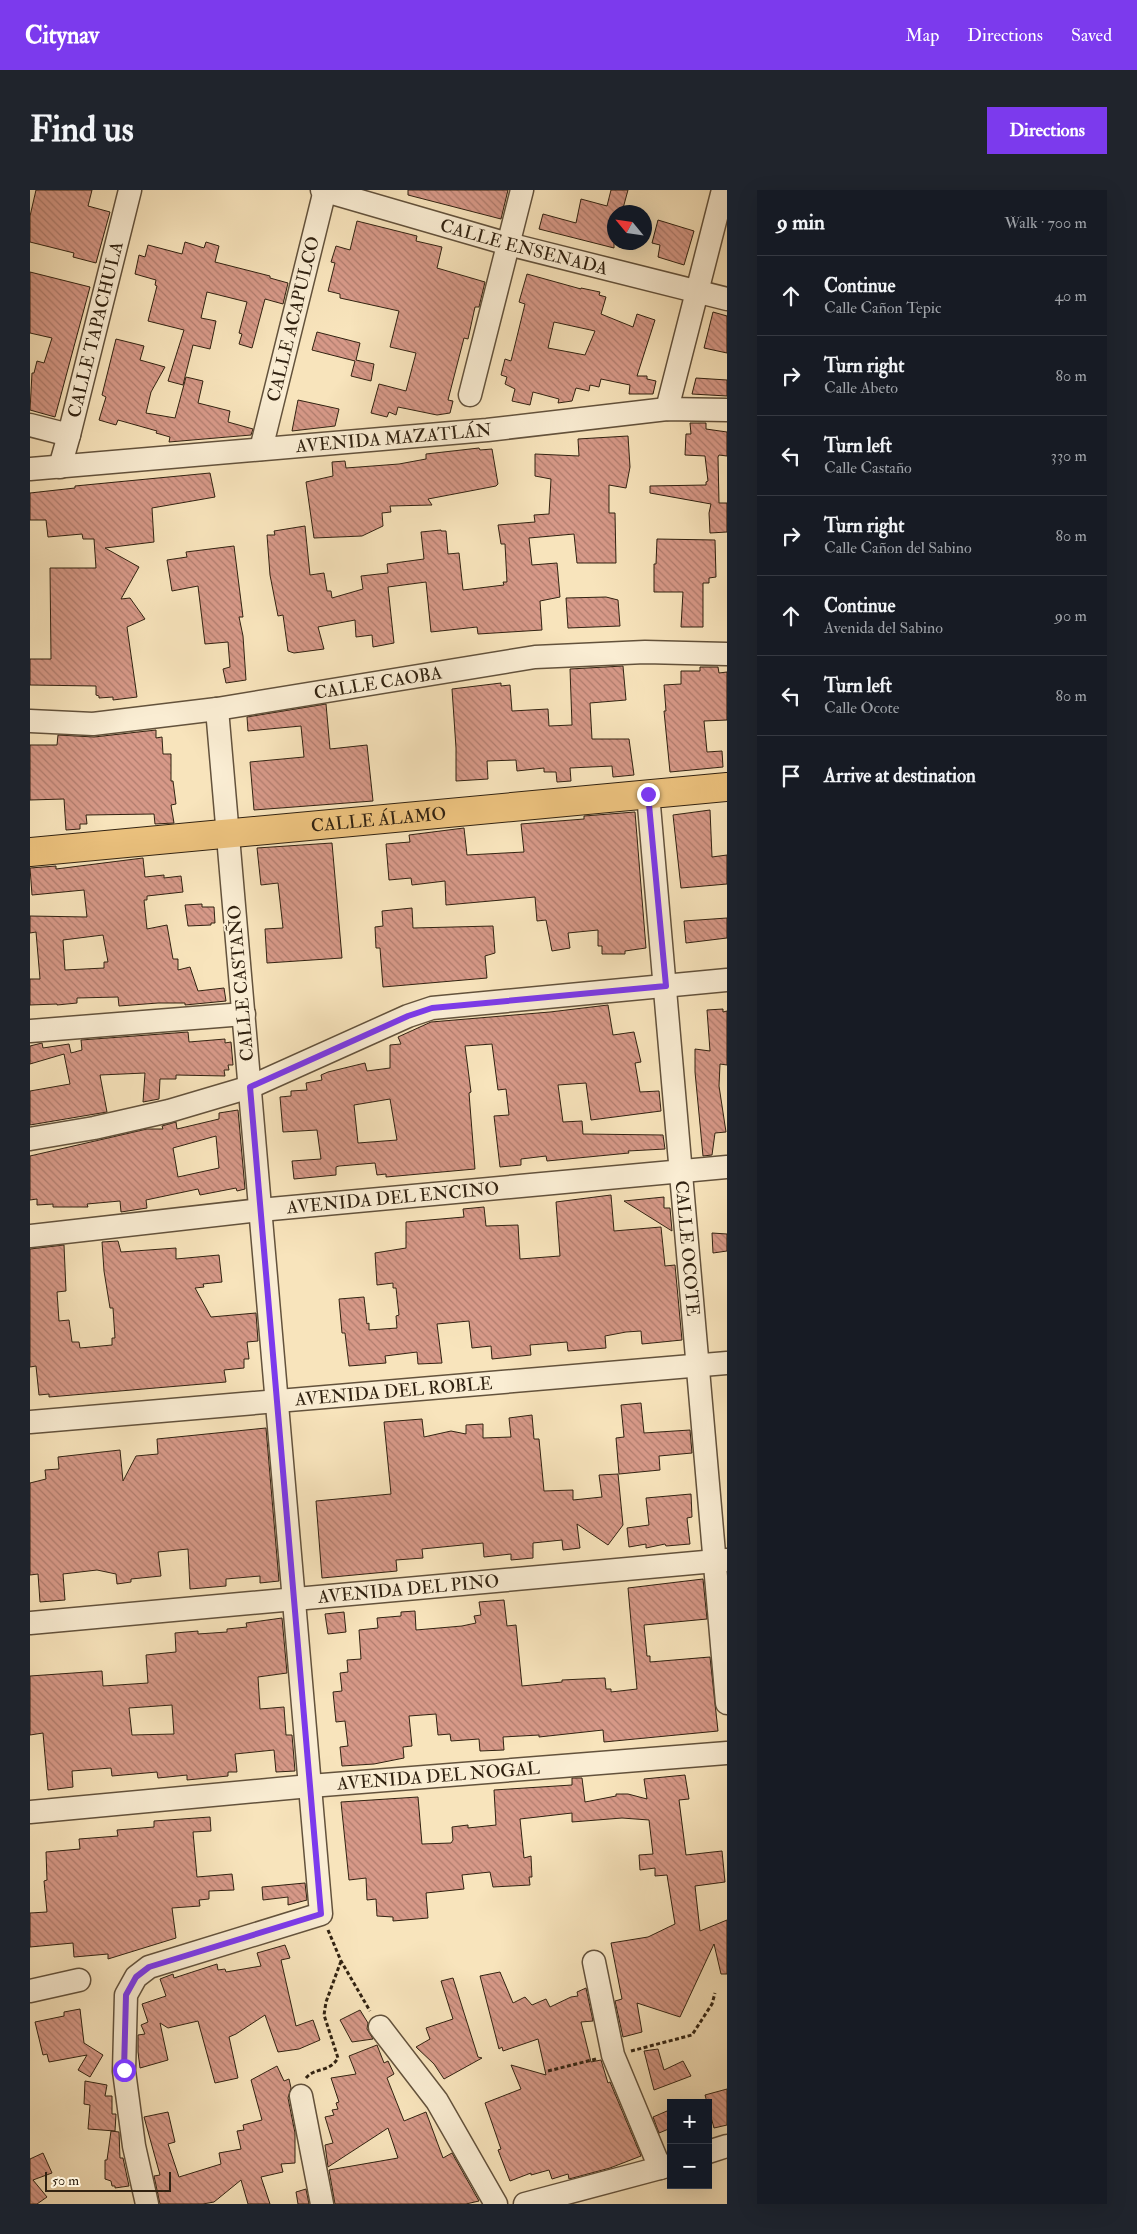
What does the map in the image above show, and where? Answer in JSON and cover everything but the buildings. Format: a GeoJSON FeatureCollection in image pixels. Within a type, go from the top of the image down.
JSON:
{"type":"FeatureCollection","features":[{"type":"Feature","properties":{"kind":"main road","name":"CALLE ÁLAMO"},"geometry":{"type":"LineString","coordinates":[[30,852],[727,787]]}},
{"type":"Feature","properties":{"kind":"street","name":"CALLE TAPACHULA"},"geometry":{"type":"LineString","coordinates":[[60,467],[70,436],[130,190]]}},
{"type":"Feature","properties":{"kind":"street","name":"CALLE ENSENADA"},"geometry":{"type":"LineString","coordinates":[[324,190],[508,244],[727,299]]}},
{"type":"Feature","properties":{"kind":"street","name":"CALLE ACAPULCO"},"geometry":{"type":"LineString","coordinates":[[261,449],[324,190]]}},
{"type":"Feature","properties":{"kind":"street"},"geometry":{"type":"LineString","coordinates":[[470,395],[522,190]]}},
{"type":"Feature","properties":{"kind":"street"},"geometry":{"type":"LineString","coordinates":[[667,409],[723,190]]}},
{"type":"Feature","properties":{"kind":"street","name":"AVENIDA MAZATLÁN"},"geometry":{"type":"LineString","coordinates":[[30,469],[487,430],[667,409],[727,410]]}},
{"type":"Feature","properties":{"kind":"street"},"geometry":{"type":"LineString","coordinates":[[30,425],[70,436]]}},
{"type":"Feature","properties":{"kind":"street","name":"CALLE CAOBA"},"geometry":{"type":"LineString","coordinates":[[30,721],[93,724],[217,709],[535,657],[646,652],[727,654]]}},
{"type":"Feature","properties":{"kind":"street","name":"CALLE CASTAÑO"},"geometry":{"type":"LineString","coordinates":[[217,709],[321,1914]]}},
{"type":"Feature","properties":{"kind":"street","name":"CALLE OCOTE"},"geometry":{"type":"LineString","coordinates":[[648,794],[682,1171],[697,1365],[721,1560],[727,1703]]}},
{"type":"Feature","properties":{"kind":"street"},"geometry":{"type":"LineString","coordinates":[[30,1139],[94,1128],[169,1111],[250,1087],[408,1016],[432,1008],[727,980]]}},
{"type":"Feature","properties":{"kind":"street"},"geometry":{"type":"LineString","coordinates":[[30,1031],[244,1014]]}},
{"type":"Feature","properties":{"kind":"street","name":"AVENIDA DEL ENCINO"},"geometry":{"type":"LineString","coordinates":[[30,1236],[260,1210],[727,1167]]}},
{"type":"Feature","properties":{"kind":"street","name":"AVENIDA DEL ROBLE"},"geometry":{"type":"LineString","coordinates":[[30,1422],[727,1363]]}},
{"type":"Feature","properties":{"kind":"street","name":"AVENIDA DEL PINO"},"geometry":{"type":"LineString","coordinates":[[30,1623],[721,1560]]}},
{"type":"Feature","properties":{"kind":"street","name":"AVENIDA DEL NOGAL"},"geometry":{"type":"LineString","coordinates":[[30,1812],[310,1786],[727,1753]]}},
{"type":"Feature","properties":{"kind":"street"},"geometry":{"type":"LineString","coordinates":[[147,2204],[134,2146],[124,2070],[126,1995],[136,1977],[149,1967],[321,1914]]}},
{"type":"Feature","properties":{"kind":"street"},"geometry":{"type":"LineString","coordinates":[[525,2204],[666,2166],[614,2055],[594,1962]]}},
{"type":"Feature","properties":{"kind":"street"},"geometry":{"type":"LineString","coordinates":[[30,1990],[79,1980]]}},
{"type":"Feature","properties":{"kind":"street"},"geometry":{"type":"LineString","coordinates":[[380,2027],[437,2101],[496,2204]]}},
{"type":"Feature","properties":{"kind":"street"},"geometry":{"type":"LineString","coordinates":[[300,2096],[322,2204]]}},
{"type":"Feature","properties":{"kind":"street"},"geometry":{"type":"LineString","coordinates":[[712,2151],[727,2146]]}},
{"type":"Feature","properties":{"kind":"path"},"geometry":{"type":"LineString","coordinates":[[321,1914],[341,1961],[380,2027]]}},
{"type":"Feature","properties":{"kind":"path"},"geometry":{"type":"LineString","coordinates":[[300,2096],[304,2082],[310,2074],[330,2068],[338,2058],[324,2015],[326,2002],[341,1961]]}},
{"type":"Feature","properties":{"kind":"path"},"geometry":{"type":"LineString","coordinates":[[548,2071],[692,2035],[712,2004],[715,1993]]}},
{"type":"Feature","properties":{"kind":"route"},"geometry":{"type":"LineString","coordinates":[[124,2070],[126,1995],[136,1977],[149,1967],[321,1914],[250,1087],[408,1016],[432,1008],[666,986],[648,794]]}}]}
